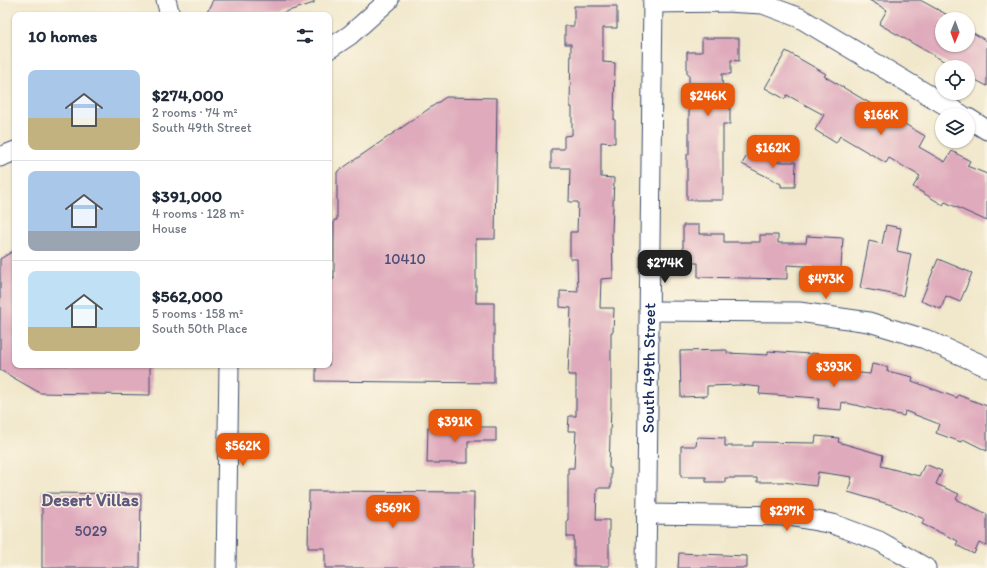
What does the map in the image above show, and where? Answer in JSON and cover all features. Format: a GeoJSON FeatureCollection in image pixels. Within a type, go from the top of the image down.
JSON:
{"type":"FeatureCollection","features":[{"type":"Feature","properties":{"kind":"street"},"geometry":{"type":"LineString","coordinates":[[166,0],[169,12]]}},
{"type":"Feature","properties":{"kind":"street"},"geometry":{"type":"LineString","coordinates":[[332,47],[350,35],[389,0]]}},
{"type":"Feature","properties":{"kind":"street"},"geometry":{"type":"LineString","coordinates":[[653,1],[763,4],[800,18],[950,108]]}},
{"type":"Feature","properties":{"kind":"street","name":"South 49th Street"},"geometry":{"type":"LineString","coordinates":[[646,568],[653,1]]}},
{"type":"Feature","properties":{"kind":"street"},"geometry":{"type":"LineString","coordinates":[[975,122],[987,130]]}},
{"type":"Feature","properties":{"kind":"street"},"geometry":{"type":"LineString","coordinates":[[0,157],[12,152]]}},
{"type":"Feature","properties":{"kind":"street"},"geometry":{"type":"LineString","coordinates":[[649,311],[799,312],[869,322],[925,339],[987,367]]}},
{"type":"Feature","properties":{"kind":"street"},"geometry":{"type":"LineString","coordinates":[[226,568],[229,368]]}},
{"type":"Feature","properties":{"kind":"street"},"geometry":{"type":"LineString","coordinates":[[646,514],[788,516],[833,524],[879,541],[926,568]]}},
{"type":"Feature","properties":{"kind":"building"},"geometry":{"type":"Polygon","coordinates":[[[213,0],[314,0],[314,3],[285,12],[207,12],[213,0]]]}},
{"type":"Feature","properties":{"kind":"building"},"geometry":{"type":"Polygon","coordinates":[[[869,0],[920,0],[942,12],[935,12],[935,52],[975,52],[975,34],[987,41],[987,86],[975,80],[975,60],[942,60],[879,24],[887,10],[869,0]]]}},
{"type":"Feature","properties":{"kind":"building"},"geometry":{"type":"Polygon","coordinates":[[[574,6],[617,6],[617,28],[603,28],[603,62],[615,63],[615,143],[601,142],[601,177],[614,178],[612,232],[613,278],[601,279],[600,308],[614,308],[613,332],[611,332],[609,468],[611,468],[611,488],[597,488],[596,520],[609,520],[609,566],[574,566],[574,537],[567,537],[568,468],[574,468],[576,431],[568,431],[569,416],[576,416],[576,375],[568,375],[571,308],[560,307],[560,291],[578,292],[577,259],[570,259],[570,232],[577,232],[578,202],[569,202],[570,168],[551,168],[551,149],[564,149],[564,136],[572,135],[572,107],[570,107],[571,44],[565,44],[565,26],[574,26],[574,6]]]}},
{"type":"Feature","properties":{"kind":"building"},"geometry":{"type":"Polygon","coordinates":[[[702,38],[739,38],[739,61],[731,60],[731,74],[722,74],[723,105],[730,105],[730,124],[723,124],[723,200],[687,200],[687,154],[689,154],[689,74],[687,74],[687,52],[702,52],[702,38]]]}},
{"type":"Feature","properties":{"kind":"building"},"geometry":{"type":"Polygon","coordinates":[[[786,51],[826,74],[824,76],[925,136],[919,147],[945,162],[952,151],[970,161],[967,166],[987,174],[987,221],[945,202],[943,205],[913,187],[920,176],[889,158],[886,163],[840,136],[836,143],[815,130],[824,115],[787,95],[785,99],[765,88],[786,51]]]}},
{"type":"Feature","properties":{"kind":"building"},"geometry":{"type":"Polygon","coordinates":[[[446,97],[497,98],[495,239],[476,239],[476,303],[494,303],[494,383],[316,381],[316,368],[332,368],[332,279],[334,279],[334,220],[337,220],[337,172],[446,97]]]}},
{"type":"Feature","properties":{"kind":"building"},"geometry":{"type":"Polygon","coordinates":[[[750,150],[774,162],[796,162],[795,187],[781,187],[781,184],[742,164],[750,150]]]}},
{"type":"Feature","properties":{"kind":"building"},"geometry":{"type":"Polygon","coordinates":[[[683,225],[699,225],[699,234],[724,234],[724,242],[760,242],[760,235],[778,235],[778,243],[806,243],[807,236],[843,238],[840,282],[820,281],[820,267],[787,265],[787,279],[698,277],[698,263],[683,263],[683,225]]]}},
{"type":"Feature","properties":{"kind":"building"},"geometry":{"type":"Polygon","coordinates":[[[886,225],[901,228],[897,251],[911,254],[903,296],[860,288],[869,241],[882,244],[886,225]]]}},
{"type":"Feature","properties":{"kind":"building"},"geometry":{"type":"Polygon","coordinates":[[[12,252],[12,368],[150,368],[150,395],[40,393],[0,370],[0,259],[12,252]]]}},
{"type":"Feature","properties":{"kind":"building"},"geometry":{"type":"Polygon","coordinates":[[[938,259],[972,273],[960,302],[946,296],[941,309],[921,301],[938,259]]]}},
{"type":"Feature","properties":{"kind":"building"},"geometry":{"type":"Polygon","coordinates":[[[727,350],[727,353],[768,355],[768,351],[832,355],[831,370],[870,374],[872,364],[888,367],[887,371],[913,377],[912,381],[957,398],[958,395],[987,406],[987,451],[963,439],[961,442],[936,433],[939,424],[905,411],[904,416],[842,402],[841,410],[818,408],[819,398],[759,394],[760,387],[740,385],[707,386],[707,396],[681,397],[680,351],[727,350]]]}},
{"type":"Feature","properties":{"kind":"building"},"geometry":{"type":"Polygon","coordinates":[[[428,427],[496,427],[496,441],[468,441],[468,463],[427,463],[428,427]]]}},
{"type":"Feature","properties":{"kind":"building"},"geometry":{"type":"Polygon","coordinates":[[[816,436],[839,438],[838,442],[883,455],[881,466],[919,476],[925,464],[942,471],[936,484],[959,494],[956,499],[987,514],[987,546],[979,543],[974,554],[956,545],[958,541],[922,524],[924,519],[892,505],[848,492],[852,477],[818,472],[816,486],[783,482],[757,482],[757,478],[725,478],[725,482],[706,482],[706,477],[681,477],[681,446],[696,446],[697,437],[725,438],[725,446],[753,446],[753,442],[815,443],[816,436]]]}},
{"type":"Feature","properties":{"kind":"building"},"geometry":{"type":"Polygon","coordinates":[[[309,491],[474,492],[473,568],[325,568],[325,548],[308,548],[309,491]]]}},
{"type":"Feature","properties":{"kind":"building"},"geometry":{"type":"Polygon","coordinates":[[[42,493],[141,494],[140,568],[42,568],[42,493]]]}},
{"type":"Feature","properties":{"kind":"building"},"geometry":{"type":"Polygon","coordinates":[[[679,553],[747,556],[747,568],[678,568],[679,553]]]}},
{"type":"Feature","properties":{"kind":"district","name":"Desert Villas"},"geometry":{"type":"Point","coordinates":[90,500]}}]}
